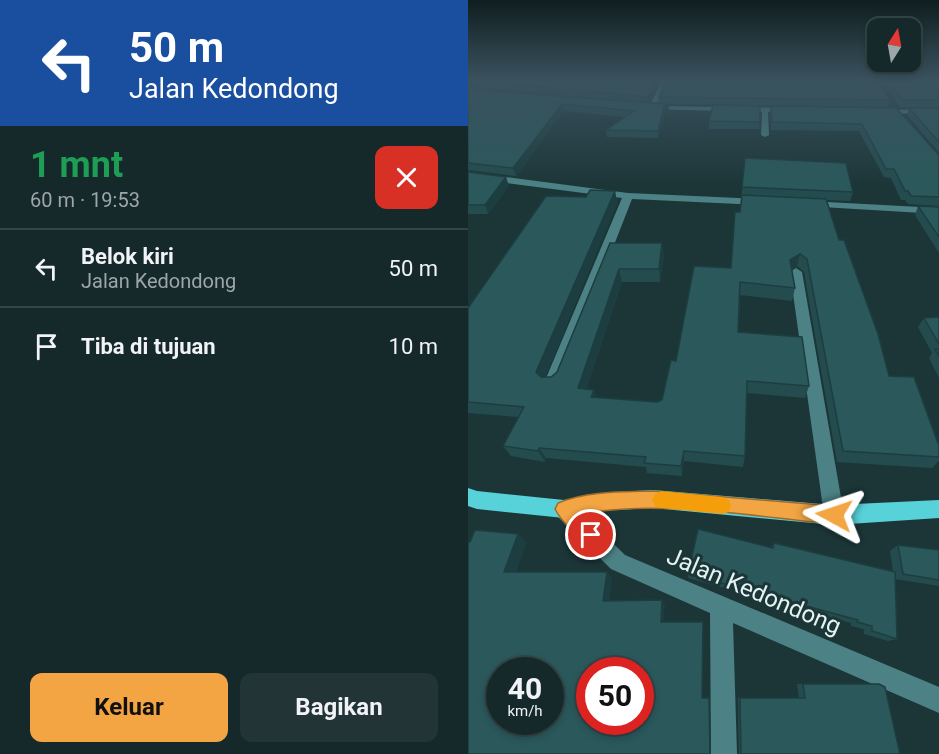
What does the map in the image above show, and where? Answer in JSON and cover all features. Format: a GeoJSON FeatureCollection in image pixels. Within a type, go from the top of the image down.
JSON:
{"type":"FeatureCollection","features":[{"type":"Feature","properties":{"kind":"main road"},"geometry":{"type":"LineString","coordinates":[[471,500],[564,509],[600,502],[653,499],[834,515],[939,509]]}},
{"type":"Feature","properties":{"kind":"street"},"geometry":{"type":"LineString","coordinates":[[765,115],[765,135]]}},
{"type":"Feature","properties":{"kind":"street"},"geometry":{"type":"LineString","coordinates":[[900,115],[904,120]]}},
{"type":"Feature","properties":{"kind":"street"},"geometry":{"type":"LineString","coordinates":[[468,175],[628,196],[776,203]]}},
{"type":"Feature","properties":{"kind":"street"},"geometry":{"type":"LineString","coordinates":[[552,383],[628,196]]}},
{"type":"Feature","properties":{"kind":"street"},"geometry":{"type":"LineString","coordinates":[[799,204],[939,211]]}},
{"type":"Feature","properties":{"kind":"street"},"geometry":{"type":"LineString","coordinates":[[796,272],[834,515]]}},
{"type":"Feature","properties":{"kind":"street","name":"Jalan Kedondong"},"geometry":{"type":"LineString","coordinates":[[564,509],[618,562],[939,700]]}},
{"type":"Feature","properties":{"kind":"street"},"geometry":{"type":"LineString","coordinates":[[721,607],[724,754]]}},
{"type":"Feature","properties":{"kind":"building"},"geometry":{"type":"Polygon","coordinates":[[[468,115],[553,115],[513,168],[468,163],[468,115]]]}},
{"type":"Feature","properties":{"kind":"building"},"geometry":{"type":"Polygon","coordinates":[[[628,115],[662,115],[658,131],[606,130],[628,115]]]}},
{"type":"Feature","properties":{"kind":"building"},"geometry":{"type":"Polygon","coordinates":[[[710,115],[760,115],[760,122],[709,121],[710,115]]]}},
{"type":"Feature","properties":{"kind":"building"},"geometry":{"type":"Polygon","coordinates":[[[772,115],[903,115],[939,155],[939,197],[911,196],[908,191],[905,191],[894,169],[886,169],[862,124],[772,122],[772,115]]]}},
{"type":"Feature","properties":{"kind":"building"},"geometry":{"type":"Polygon","coordinates":[[[915,115],[939,115],[939,142],[915,115]]]}},
{"type":"Feature","properties":{"kind":"building"},"geometry":{"type":"Polygon","coordinates":[[[745,158],[846,163],[853,192],[742,187],[745,158]]]}},
{"type":"Feature","properties":{"kind":"building"},"geometry":{"type":"Polygon","coordinates":[[[468,172],[506,177],[485,205],[468,205],[468,172]]]}},
{"type":"Feature","properties":{"kind":"building"},"geometry":{"type":"Polygon","coordinates":[[[590,190],[615,191],[536,372],[541,377],[551,377],[557,372],[610,243],[662,243],[659,269],[619,269],[578,388],[594,390],[591,397],[657,402],[662,400],[671,360],[676,361],[694,266],[731,268],[735,212],[740,212],[742,195],[826,199],[839,240],[844,240],[878,334],[889,376],[914,377],[939,446],[939,457],[843,451],[807,259],[800,254],[790,260],[795,288],[740,282],[738,332],[802,337],[809,386],[747,381],[745,456],[684,451],[681,466],[644,463],[646,457],[539,448],[538,451],[503,446],[524,407],[468,402],[468,308],[546,196],[586,197],[590,190]]]}},
{"type":"Feature","properties":{"kind":"building"},"geometry":{"type":"Polygon","coordinates":[[[918,206],[939,207],[939,237],[918,206]]]}},
{"type":"Feature","properties":{"kind":"building"},"geometry":{"type":"Polygon","coordinates":[[[939,317],[939,344],[924,318],[939,317]]]}},
{"type":"Feature","properties":{"kind":"building"},"geometry":{"type":"Polygon","coordinates":[[[698,529],[773,548],[774,543],[895,572],[897,639],[872,631],[872,626],[857,622],[858,620],[688,574],[698,529]]]}},
{"type":"Feature","properties":{"kind":"building"},"geometry":{"type":"Polygon","coordinates":[[[475,530],[518,534],[504,572],[607,572],[603,601],[662,600],[661,622],[703,622],[702,698],[709,698],[710,754],[468,754],[468,542],[475,530]]]}},
{"type":"Feature","properties":{"kind":"building"},"geometry":{"type":"Polygon","coordinates":[[[898,545],[939,550],[939,580],[903,574],[898,545]]]}},
{"type":"Feature","properties":{"kind":"building"},"geometry":{"type":"Polygon","coordinates":[[[803,684],[879,684],[885,687],[900,754],[741,754],[740,698],[805,698],[803,684]]]}},
{"type":"Feature","properties":{"kind":"slow traffic"},"geometry":{"type":"LineString","coordinates":[[661,500],[722,506]]}},
{"type":"Feature","properties":{"kind":"route"},"geometry":{"type":"LineString","coordinates":[[591,535],[564,509],[600,502],[653,499],[834,515]]}}]}
